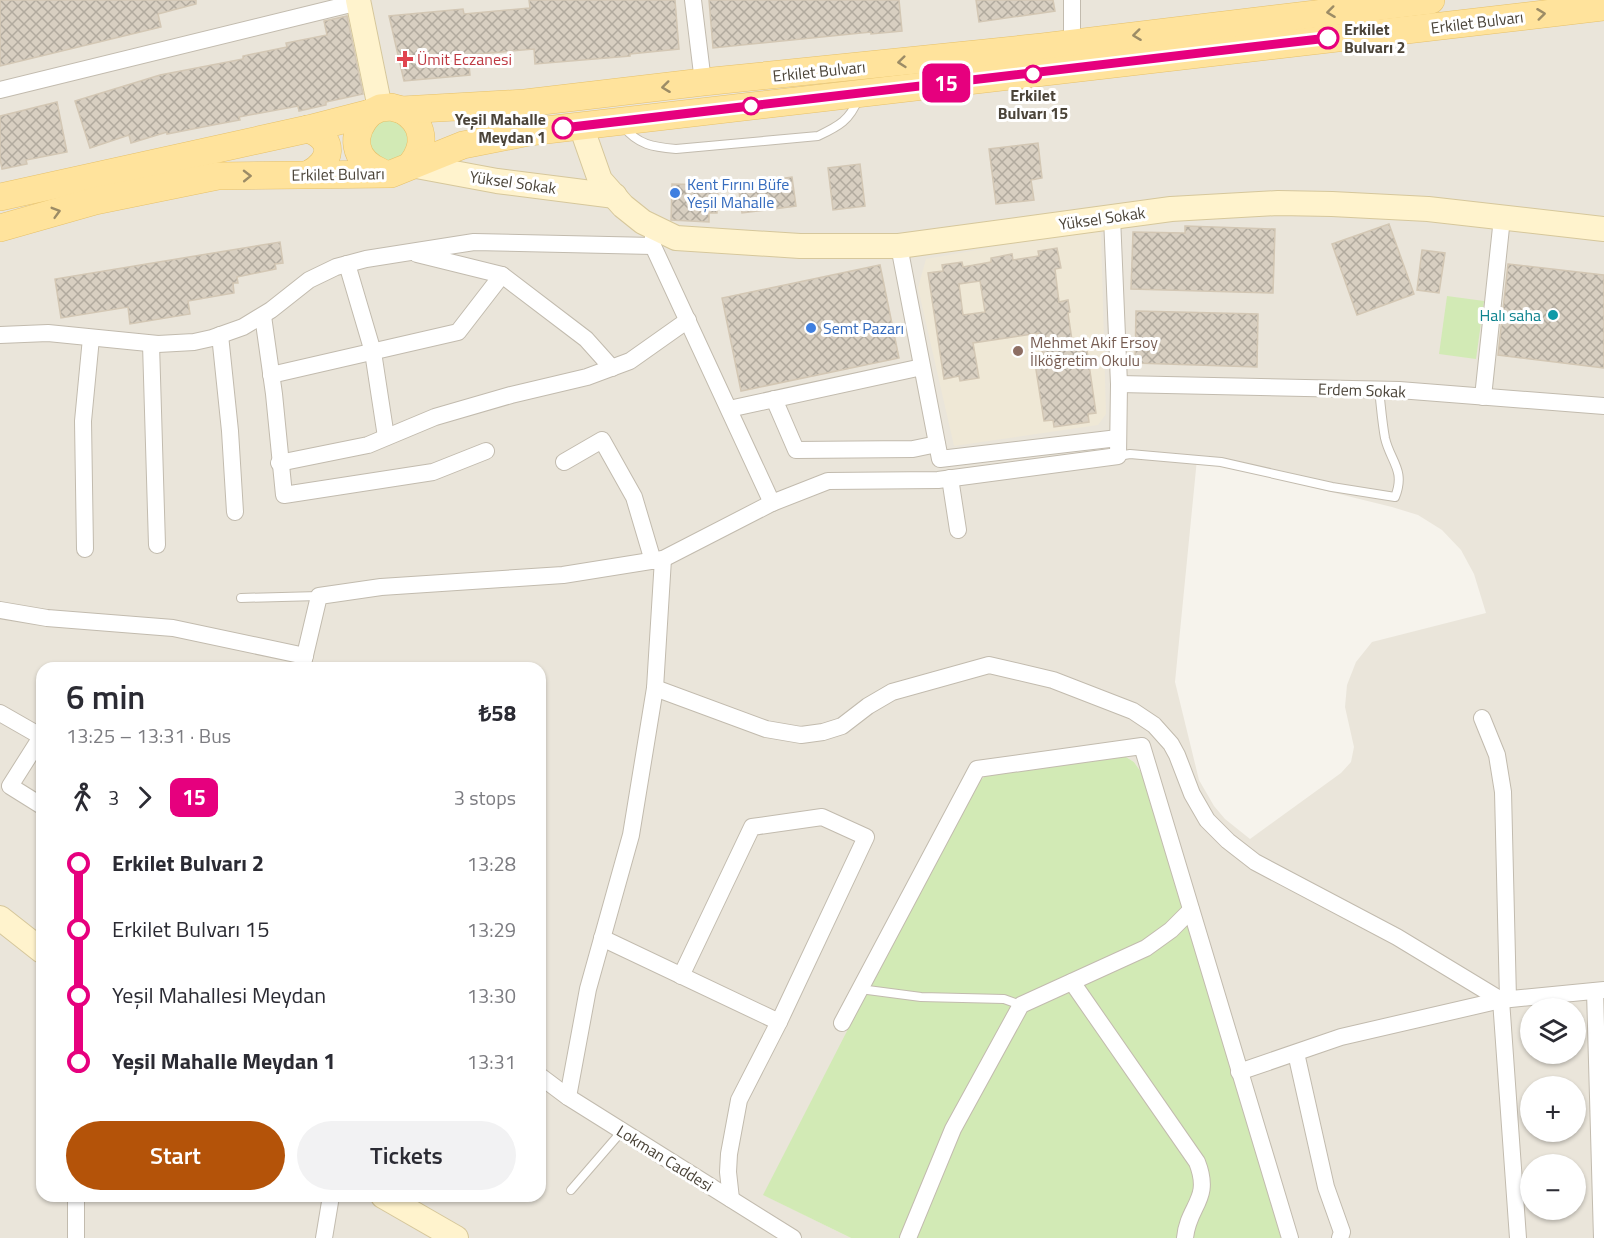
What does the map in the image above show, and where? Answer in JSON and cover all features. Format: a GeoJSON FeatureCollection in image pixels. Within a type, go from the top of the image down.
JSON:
{"type":"FeatureCollection","features":[{"type":"Feature","properties":{"kind":"main road","name":"Erkilet Bulvarı"},"geometry":{"type":"LineString","coordinates":[[0,197],[309,129],[384,110],[525,103],[1072,43],[1431,0]]}},
{"type":"Feature","properties":{"kind":"main road","name":"Erkilet Bulvarı"},"geometry":{"type":"LineString","coordinates":[[0,228],[95,201],[218,176],[381,172],[391,174],[463,145],[529,132],[1604,7]]}},
{"type":"Feature","properties":{"kind":"main road"},"geometry":{"type":"LineString","coordinates":[[381,172],[371,168],[363,161],[356,141],[363,121],[384,110],[411,116],[418,124],[422,135],[422,146],[411,165]]}},
{"type":"Feature","properties":{"kind":"main road"},"geometry":{"type":"LineString","coordinates":[[309,129],[319,133],[327,147],[326,160],[309,174]]}},
{"type":"Feature","properties":{"kind":"street"},"geometry":{"type":"LineString","coordinates":[[693,0],[703,82]]}},
{"type":"Feature","properties":{"kind":"street"},"geometry":{"type":"LineString","coordinates":[[1072,0],[1072,43]]}},
{"type":"Feature","properties":{"kind":"street"},"geometry":{"type":"LineString","coordinates":[[0,90],[359,1],[384,110]]}},
{"type":"Feature","properties":{"kind":"street","name":"Yüksel Sokak"},"geometry":{"type":"LineString","coordinates":[[581,126],[608,188],[653,237],[800,246],[899,246],[1171,209],[1278,203],[1390,206],[1604,229]]}},
{"type":"Feature","properties":{"kind":"street"},"geometry":{"type":"LineString","coordinates":[[529,132],[565,137],[608,188]]}},
{"type":"Feature","properties":{"kind":"street","name":"Yüksel Sokak"},"geometry":{"type":"LineString","coordinates":[[411,165],[497,181],[608,188]]}},
{"type":"Feature","properties":{"kind":"street"},"geometry":{"type":"LineString","coordinates":[[0,610],[47,618],[173,628],[303,662],[319,597],[381,587],[563,574],[658,560],[772,503],[828,481],[950,478],[1118,456],[1119,384],[1112,217]]}},
{"type":"Feature","properties":{"kind":"street"},"geometry":{"type":"LineString","coordinates":[[1483,397],[1502,218]]}},
{"type":"Feature","properties":{"kind":"street"},"geometry":{"type":"LineString","coordinates":[[0,335],[48,333],[151,344],[194,342],[243,327],[263,316],[309,280],[347,264],[474,242],[653,237],[688,320],[772,503]]}},
{"type":"Feature","properties":{"kind":"street"},"geometry":{"type":"LineString","coordinates":[[899,246],[940,459],[1118,438]]}},
{"type":"Feature","properties":{"kind":"street"},"geometry":{"type":"LineString","coordinates":[[411,252],[502,275],[586,339],[612,368]]}},
{"type":"Feature","properties":{"kind":"street"},"geometry":{"type":"LineString","coordinates":[[347,264],[373,352],[386,437]]}},
{"type":"Feature","properties":{"kind":"street"},"geometry":{"type":"LineString","coordinates":[[271,375],[458,332],[502,275]]}},
{"type":"Feature","properties":{"kind":"street"},"geometry":{"type":"LineString","coordinates":[[263,316],[284,495],[433,472],[486,451]]}},
{"type":"Feature","properties":{"kind":"street"},"geometry":{"type":"LineString","coordinates":[[279,463],[368,445],[435,417],[587,377],[630,361],[688,320]]}},
{"type":"Feature","properties":{"kind":"street"},"geometry":{"type":"LineString","coordinates":[[220,335],[230,431],[235,512]]}},
{"type":"Feature","properties":{"kind":"street"},"geometry":{"type":"LineString","coordinates":[[85,549],[83,421],[91,338]]}},
{"type":"Feature","properties":{"kind":"street"},"geometry":{"type":"LineString","coordinates":[[151,344],[157,546]]}},
{"type":"Feature","properties":{"kind":"street"},"geometry":{"type":"LineString","coordinates":[[729,409],[922,367]]}},
{"type":"Feature","properties":{"kind":"street","name":"Erdem Sokak"},"geometry":{"type":"LineString","coordinates":[[1119,384],[1378,390],[1604,406]]}},
{"type":"Feature","properties":{"kind":"street"},"geometry":{"type":"LineString","coordinates":[[774,399],[796,450],[913,449],[937,444]]}},
{"type":"Feature","properties":{"kind":"street"},"geometry":{"type":"LineString","coordinates":[[564,462],[602,440],[634,497],[658,560],[655,688],[631,835],[588,989],[568,1097]]}},
{"type":"Feature","properties":{"kind":"street"},"geometry":{"type":"LineString","coordinates":[[950,478],[958,530]]}},
{"type":"Feature","properties":{"kind":"street"},"geometry":{"type":"LineString","coordinates":[[655,688],[766,729],[801,735],[842,726],[868,706],[892,692],[989,665],[1032,674],[1076,688],[1133,711],[1154,725],[1174,749],[1192,794],[1207,820],[1241,852],[1255,862],[1397,937],[1505,999]]}},
{"type":"Feature","properties":{"kind":"street"},"geometry":{"type":"LineString","coordinates":[[0,713],[36,734]]}},
{"type":"Feature","properties":{"kind":"street"},"geometry":{"type":"LineString","coordinates":[[1482,718],[1497,755],[1503,792],[1505,999],[1518,1238]]}},
{"type":"Feature","properties":{"kind":"street"},"geometry":{"type":"LineString","coordinates":[[36,746],[10,786],[36,802]]}},
{"type":"Feature","properties":{"kind":"street"},"geometry":{"type":"LineString","coordinates":[[842,1023],[977,769],[1142,746],[1290,1238]]}},
{"type":"Feature","properties":{"kind":"street"},"geometry":{"type":"LineString","coordinates":[[681,976],[752,826],[822,817],[866,837],[779,1022],[739,1100],[729,1154],[731,1199]]}},
{"type":"Feature","properties":{"kind":"street"},"geometry":{"type":"LineString","coordinates":[[908,1238],[953,1129],[1021,1005],[1146,948],[1171,930],[1191,910]]}},
{"type":"Feature","properties":{"kind":"street"},"geometry":{"type":"LineString","coordinates":[[0,918],[36,946]]}},
{"type":"Feature","properties":{"kind":"street"},"geometry":{"type":"LineString","coordinates":[[602,938],[779,1022]]}},
{"type":"Feature","properties":{"kind":"street"},"geometry":{"type":"LineString","coordinates":[[1072,982],[1197,1162],[1203,1189],[1188,1223],[1185,1238]]}},
{"type":"Feature","properties":{"kind":"street"},"geometry":{"type":"LineString","coordinates":[[1239,1072],[1341,1037],[1505,999],[1599,990],[1602,1238]]}},
{"type":"Feature","properties":{"kind":"street"},"geometry":{"type":"LineString","coordinates":[[1296,1053],[1326,1187],[1342,1232],[1340,1238]]}},
{"type":"Feature","properties":{"kind":"street","name":"Lokman Caddesi"},"geometry":{"type":"LineString","coordinates":[[546,1080],[568,1097],[792,1238]]}},
{"type":"Feature","properties":{"kind":"street"},"geometry":{"type":"LineString","coordinates":[[76,1202],[76,1238]]}},
{"type":"Feature","properties":{"kind":"street"},"geometry":{"type":"LineString","coordinates":[[324,1238],[330,1202]]}},
{"type":"Feature","properties":{"kind":"street"},"geometry":{"type":"LineString","coordinates":[[391,1202],[427,1230],[456,1238]]}},
{"type":"Feature","properties":{"kind":"lane"},"geometry":{"type":"LineString","coordinates":[[619,121],[632,137],[652,147],[676,149],[818,136],[837,127],[853,113],[860,93]]}},
{"type":"Feature","properties":{"kind":"lane"},"geometry":{"type":"LineString","coordinates":[[1118,456],[1130,454],[1221,462],[1332,487],[1395,496],[1399,486],[1398,468],[1386,440],[1378,390]]}},
{"type":"Feature","properties":{"kind":"lane"},"geometry":{"type":"LineString","coordinates":[[241,598],[319,597]]}},
{"type":"Feature","properties":{"kind":"lane"},"geometry":{"type":"LineString","coordinates":[[860,989],[921,997],[1004,999],[1021,1005]]}},
{"type":"Feature","properties":{"kind":"lane"},"geometry":{"type":"LineString","coordinates":[[571,1190],[622,1131]]}},
{"type":"Feature","properties":{"kind":"shaded area"},"geometry":{"type":"Polygon","coordinates":[[[0,0],[1604,0],[1604,1238],[1281,1238],[1185,903],[1141,772],[1134,762],[1123,755],[764,1195],[851,1238],[0,1238],[0,0]],[[1197,459],[1175,682],[1199,780],[1214,806],[1225,819],[1250,839],[1341,773],[1351,762],[1354,747],[1345,707],[1347,685],[1356,662],[1372,642],[1486,613],[1474,574],[1461,550],[1442,530],[1418,515],[1197,459]]]}},
{"type":"Feature","properties":{"kind":"shaded area","name":"Mehmet Akif Ersoy İlköğretim Okulu"},"geometry":{"type":"Polygon","coordinates":[[[1094,229],[1101,234],[1106,414],[1098,425],[954,446],[918,288],[926,259],[1094,229]]]}},
{"type":"Feature","properties":{"kind":"green space"},"geometry":{"type":"Polygon","coordinates":[[[389,115],[413,134],[400,162],[376,162],[364,132],[389,115]]]}},
{"type":"Feature","properties":{"kind":"green space"},"geometry":{"type":"Polygon","coordinates":[[[1447,296],[1484,301],[1476,359],[1439,354],[1447,296]]]}},
{"type":"Feature","properties":{"kind":"green space"},"geometry":{"type":"Polygon","coordinates":[[[1123,755],[1134,762],[1141,772],[1185,903],[1281,1238],[851,1238],[763,1195],[972,787],[988,774],[1123,755]]]}},
{"type":"Feature","properties":{"kind":"building"},"geometry":{"type":"Polygon","coordinates":[[[0,0],[196,0],[196,4],[158,14],[161,27],[0,66],[0,0]]]}},
{"type":"Feature","properties":{"kind":"building"},"geometry":{"type":"Polygon","coordinates":[[[529,0],[675,0],[679,49],[630,54],[630,56],[535,64],[534,49],[468,55],[470,75],[404,81],[389,16],[463,9],[464,14],[530,8],[529,0]]]}},
{"type":"Feature","properties":{"kind":"building"},"geometry":{"type":"Polygon","coordinates":[[[709,0],[899,0],[902,31],[713,48],[709,0]]]}},
{"type":"Feature","properties":{"kind":"building"},"geometry":{"type":"Polygon","coordinates":[[[976,0],[1053,0],[1055,11],[979,22],[976,0]]]}},
{"type":"Feature","properties":{"kind":"building"},"geometry":{"type":"Polygon","coordinates":[[[347,16],[363,94],[299,111],[298,106],[239,117],[240,120],[167,134],[167,132],[131,143],[129,135],[90,148],[75,101],[160,75],[243,59],[243,56],[287,47],[286,43],[327,35],[324,21],[347,16]]]}},
{"type":"Feature","properties":{"kind":"building"},"geometry":{"type":"Polygon","coordinates":[[[57,102],[67,152],[26,160],[27,164],[2,169],[0,116],[57,102]]]}},
{"type":"Feature","properties":{"kind":"building"},"geometry":{"type":"Polygon","coordinates":[[[1038,143],[1042,178],[1031,180],[1034,200],[996,204],[989,149],[1038,143]]]}},
{"type":"Feature","properties":{"kind":"building"},"geometry":{"type":"Polygon","coordinates":[[[860,164],[865,206],[833,210],[828,168],[860,164]]]}},
{"type":"Feature","properties":{"kind":"building"},"geometry":{"type":"Polygon","coordinates":[[[792,177],[796,206],[742,213],[738,184],[792,177]]]}},
{"type":"Feature","properties":{"kind":"building"},"geometry":{"type":"Polygon","coordinates":[[[672,184],[711,185],[711,190],[718,190],[717,213],[709,213],[709,222],[671,220],[672,184]]]}},
{"type":"Feature","properties":{"kind":"building"},"geometry":{"type":"Polygon","coordinates":[[[1389,224],[1414,294],[1357,315],[1332,244],[1389,224]]]}},
{"type":"Feature","properties":{"kind":"building"},"geometry":{"type":"Polygon","coordinates":[[[1185,226],[1275,229],[1273,293],[1131,289],[1133,232],[1185,233],[1185,226]]]}},
{"type":"Feature","properties":{"kind":"building"},"geometry":{"type":"Polygon","coordinates":[[[280,242],[283,263],[275,264],[276,269],[237,277],[238,283],[233,283],[234,293],[188,301],[190,314],[130,324],[128,307],[61,318],[55,279],[280,242]]]}},
{"type":"Feature","properties":{"kind":"building"},"geometry":{"type":"Polygon","coordinates":[[[1057,248],[1061,268],[1055,269],[1059,302],[1068,300],[1073,347],[1078,346],[1078,351],[1087,350],[1096,413],[1088,414],[1089,422],[1054,427],[1053,420],[1044,421],[1034,357],[1043,356],[1039,333],[973,343],[979,378],[960,381],[959,376],[944,379],[928,273],[943,271],[942,265],[962,262],[963,267],[991,262],[991,258],[1012,254],[1013,260],[1039,256],[1038,251],[1057,248]],[[980,281],[959,284],[963,315],[985,312],[980,281]]]}},
{"type":"Feature","properties":{"kind":"building"},"geometry":{"type":"Polygon","coordinates":[[[1422,250],[1445,253],[1439,293],[1417,290],[1422,250]]]}},
{"type":"Feature","properties":{"kind":"building","name":"Halı saha"},"geometry":{"type":"Polygon","coordinates":[[[1508,264],[1604,275],[1604,368],[1498,355],[1508,264]]]}},
{"type":"Feature","properties":{"kind":"building","name":"Semt Pazarı"},"geometry":{"type":"Polygon","coordinates":[[[880,265],[899,358],[741,391],[722,298],[880,265]]]}},
{"type":"Feature","properties":{"kind":"building"},"geometry":{"type":"Polygon","coordinates":[[[1136,311],[1258,314],[1257,367],[1135,363],[1136,311]]]}},
{"type":"Feature","properties":{"kind":"bus line","name":"15"},"geometry":{"type":"LineString","coordinates":[[563,128],[1328,38]]}},
{"type":"Feature","properties":{"kind":"place","name":"Erkilet Bulvarı 2"},"geometry":{"type":"Point","coordinates":[1328,38]}},
{"type":"Feature","properties":{"kind":"place","name":"Ümit Eczanesi"},"geometry":{"type":"Point","coordinates":[405,59]}},
{"type":"Feature","properties":{"kind":"place","name":"Erkilet Bulvarı 15"},"geometry":{"type":"Point","coordinates":[1033,74]}},
{"type":"Feature","properties":{"kind":"place","name":"Yeşil Mahalle Meydan 1"},"geometry":{"type":"Point","coordinates":[563,128]}},
{"type":"Feature","properties":{"kind":"place","name":"Kent Fırını Büfe Yeşil Mahalle"},"geometry":{"type":"Point","coordinates":[675,193]}},
{"type":"Feature","properties":{"kind":"place","name":"Halı saha"},"geometry":{"type":"Point","coordinates":[1553,315]}},
{"type":"Feature","properties":{"kind":"place","name":"Semt Pazarı"},"geometry":{"type":"Point","coordinates":[811,328]}},
{"type":"Feature","properties":{"kind":"place","name":"Mehmet Akif Ersoy İlköğretim Okulu"},"geometry":{"type":"Point","coordinates":[1018,351]}}]}
